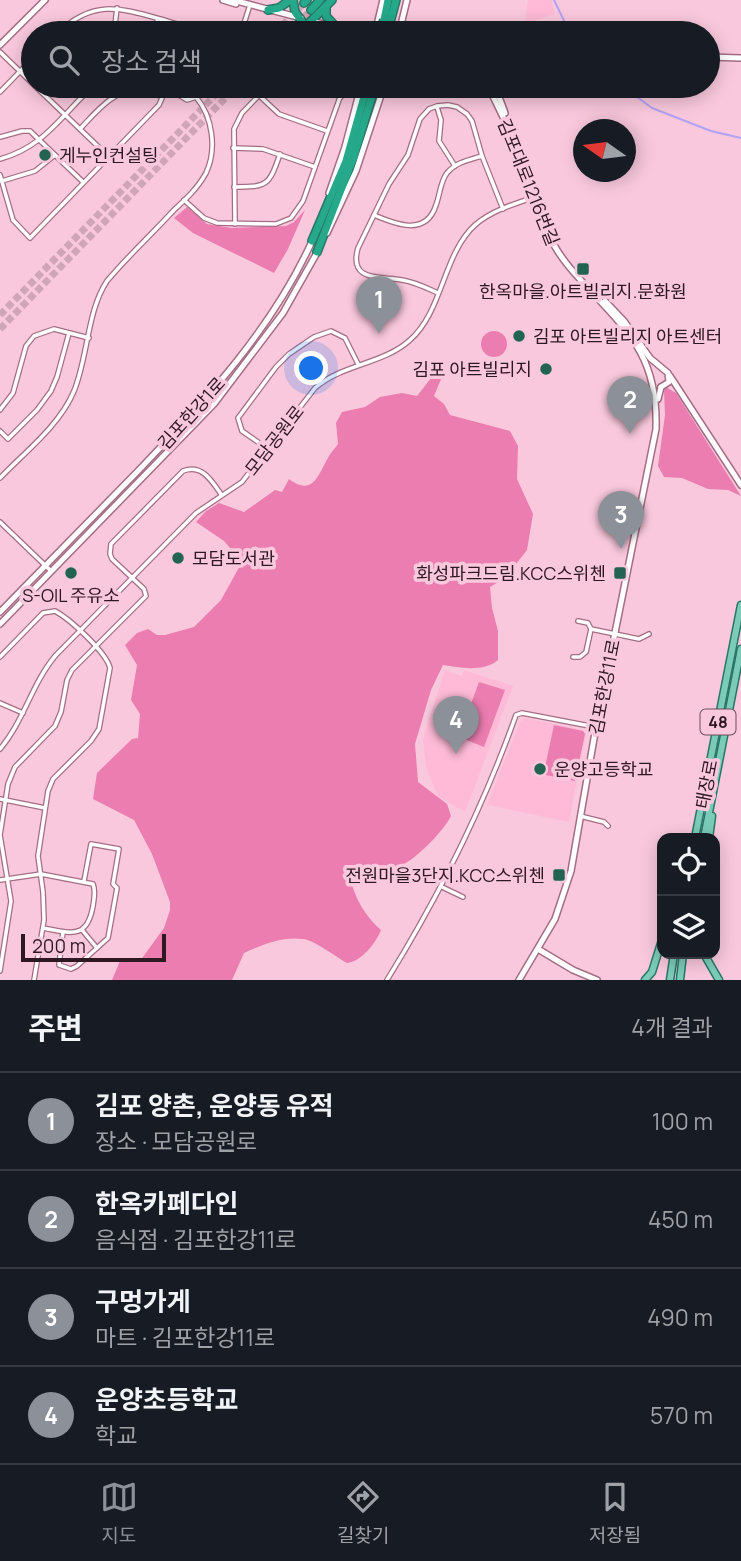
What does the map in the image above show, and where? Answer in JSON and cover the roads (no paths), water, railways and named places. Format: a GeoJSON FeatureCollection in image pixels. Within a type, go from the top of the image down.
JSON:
{"type":"FeatureCollection","features":[{"type":"Feature","properties":{"kind":"highway"},"geometry":{"type":"LineString","coordinates":[[268,10],[279,8],[292,0],[305,21],[326,2]]}},
{"type":"Feature","properties":{"kind":"highway"},"geometry":{"type":"LineString","coordinates":[[386,0],[387,21]]}},
{"type":"Feature","properties":{"kind":"highway"},"geometry":{"type":"LineString","coordinates":[[387,21],[396,0]]}},
{"type":"Feature","properties":{"kind":"highway"},"geometry":{"type":"LineString","coordinates":[[311,9],[326,2]]}},
{"type":"Feature","properties":{"kind":"highway"},"geometry":{"type":"LineString","coordinates":[[326,2],[326,16],[330,21]]}},
{"type":"Feature","properties":{"kind":"highway"},"geometry":{"type":"LineString","coordinates":[[312,241],[346,161],[367,98]]}},
{"type":"Feature","properties":{"kind":"highway"},"geometry":{"type":"LineString","coordinates":[[317,252],[354,159],[368,98]]}},
{"type":"Feature","properties":{"kind":"main road","name":"태장로"},"geometry":{"type":"LineString","coordinates":[[694,833],[741,605]]}},
{"type":"Feature","properties":{"kind":"main road","name":"태장로"},"geometry":{"type":"LineString","coordinates":[[705,833],[741,649]]}},
{"type":"Feature","properties":{"kind":"main road"},"geometry":{"type":"LineString","coordinates":[[710,833],[714,789]]}},
{"type":"Feature","properties":{"kind":"main road"},"geometry":{"type":"LineString","coordinates":[[645,980],[652,972],[657,956]]}},
{"type":"Feature","properties":{"kind":"main road"},"geometry":{"type":"LineString","coordinates":[[670,980],[673,959]]}},
{"type":"Feature","properties":{"kind":"main road"},"geometry":{"type":"LineString","coordinates":[[680,980],[682,959]]}},
{"type":"Feature","properties":{"kind":"main road"},"geometry":{"type":"LineString","coordinates":[[707,959],[719,980]]}},
{"type":"Feature","properties":{"kind":"street"},"geometry":{"type":"LineString","coordinates":[[24,21],[45,0]]}},
{"type":"Feature","properties":{"kind":"street"},"geometry":{"type":"LineString","coordinates":[[223,0],[305,21]]}},
{"type":"Feature","properties":{"kind":"street"},"geometry":{"type":"LineString","coordinates":[[233,0],[305,21]]}},
{"type":"Feature","properties":{"kind":"street"},"geometry":{"type":"LineString","coordinates":[[381,21],[386,0]]}},
{"type":"Feature","properties":{"kind":"street"},"geometry":{"type":"LineString","coordinates":[[402,21],[407,0]]}},
{"type":"Feature","properties":{"kind":"street"},"geometry":{"type":"LineString","coordinates":[[71,21],[85,12],[101,8],[117,8],[165,21]]}},
{"type":"Feature","properties":{"kind":"street"},"geometry":{"type":"LineString","coordinates":[[115,21],[117,8]]}},
{"type":"Feature","properties":{"kind":"street"},"geometry":{"type":"LineString","coordinates":[[245,21],[249,8]]}},
{"type":"Feature","properties":{"kind":"street"},"geometry":{"type":"LineString","coordinates":[[0,45],[21,24]]}},
{"type":"Feature","properties":{"kind":"street"},"geometry":{"type":"LineString","coordinates":[[0,52],[20,72],[0,92]]}},
{"type":"Feature","properties":{"kind":"street"},"geometry":{"type":"LineString","coordinates":[[720,57],[741,58]]}},
{"type":"Feature","properties":{"kind":"street"},"geometry":{"type":"LineString","coordinates":[[48,98],[108,156]]}},
{"type":"Feature","properties":{"kind":"street"},"geometry":{"type":"LineString","coordinates":[[0,159],[21,153],[40,140],[81,98]]}},
{"type":"Feature","properties":{"kind":"street"},"geometry":{"type":"LineString","coordinates":[[80,129],[114,98]]}},
{"type":"Feature","properties":{"kind":"street"},"geometry":{"type":"LineString","coordinates":[[0,175],[13,220],[30,238],[160,103],[160,98]]}},
{"type":"Feature","properties":{"kind":"street"},"geometry":{"type":"LineString","coordinates":[[0,478],[64,410],[78,383],[100,295],[107,281],[201,181],[212,156],[211,131],[205,109],[197,98]]}},
{"type":"Feature","properties":{"kind":"street"},"geometry":{"type":"LineString","coordinates":[[235,223],[233,148],[236,123],[257,98]]}},
{"type":"Feature","properties":{"kind":"street"},"geometry":{"type":"LineString","coordinates":[[262,98],[279,114],[328,131]]}},
{"type":"Feature","properties":{"kind":"street"},"geometry":{"type":"LineString","coordinates":[[184,200],[210,221],[276,223],[291,218],[300,209],[341,98]]}},
{"type":"Feature","properties":{"kind":"street","name":"김포한강1로"},"geometry":{"type":"LineString","coordinates":[[0,612],[184,423],[227,374],[281,300],[312,241],[345,147],[358,98]]}},
{"type":"Feature","properties":{"kind":"street","name":"김포한강1로"},"geometry":{"type":"LineString","coordinates":[[0,624],[214,404],[283,313],[317,252],[356,171],[380,98]]}},
{"type":"Feature","properties":{"kind":"street","name":"김포대로1216번길"},"geometry":{"type":"LineString","coordinates":[[495,98],[555,239],[567,259],[624,321],[650,358],[661,368]]}},
{"type":"Feature","properties":{"kind":"street","name":"김포대로1216번길"},"geometry":{"type":"LineString","coordinates":[[499,98],[558,253],[623,326],[652,374]]}},
{"type":"Feature","properties":{"kind":"street"},"geometry":{"type":"LineString","coordinates":[[437,106],[441,120],[439,141],[455,166]]}},
{"type":"Feature","properties":{"kind":"street"},"geometry":{"type":"LineString","coordinates":[[438,293],[405,281],[373,278],[361,270],[357,262],[357,253],[374,215],[389,184],[408,155],[420,119],[429,109],[452,106],[467,114],[474,126],[482,156],[503,209]]}},
{"type":"Feature","properties":{"kind":"street"},"geometry":{"type":"LineString","coordinates":[[0,137],[25,130],[32,132],[83,182]]}},
{"type":"Feature","properties":{"kind":"street"},"geometry":{"type":"LineString","coordinates":[[233,148],[263,149],[315,167]]}},
{"type":"Feature","properties":{"kind":"street"},"geometry":{"type":"LineString","coordinates":[[234,187],[266,184],[280,154]]}},
{"type":"Feature","properties":{"kind":"street"},"geometry":{"type":"LineString","coordinates":[[2,181],[35,172],[55,155]]}},
{"type":"Feature","properties":{"kind":"street"},"geometry":{"type":"LineString","coordinates":[[374,215],[402,226],[424,221],[435,209],[443,179],[455,166],[482,156]]}},
{"type":"Feature","properties":{"kind":"street","name":"모담공원로"},"geometry":{"type":"LineString","coordinates":[[0,749],[9,738],[46,667],[196,513],[242,482],[315,388],[327,379],[397,349],[411,340],[427,320],[469,231],[483,218],[536,196]]}},
{"type":"Feature","properties":{"kind":"street"},"geometry":{"type":"LineString","coordinates":[[0,410],[13,393],[24,350],[31,339],[49,330],[89,338]]}},
{"type":"Feature","properties":{"kind":"street"},"geometry":{"type":"LineString","coordinates":[[268,449],[242,431],[238,418],[289,354],[314,337],[331,331],[345,338],[358,365]]}},
{"type":"Feature","properties":{"kind":"street"},"geometry":{"type":"LineString","coordinates":[[0,431],[8,439],[47,397],[57,377],[69,333]]}},
{"type":"Feature","properties":{"kind":"street"},"geometry":{"type":"LineString","coordinates":[[677,387],[652,383],[652,374],[661,368],[666,371],[677,387],[741,485]]}},
{"type":"Feature","properties":{"kind":"street"},"geometry":{"type":"LineString","coordinates":[[664,386],[669,376]]}},
{"type":"Feature","properties":{"kind":"street","name":"김포한강11로"},"geometry":{"type":"LineString","coordinates":[[643,503],[656,429],[652,383]]}},
{"type":"Feature","properties":{"kind":"street","name":"김포한강11로"},"geometry":{"type":"LineString","coordinates":[[520,980],[564,903],[573,871],[597,727],[657,429],[658,396],[664,386]]}},
{"type":"Feature","properties":{"kind":"street"},"geometry":{"type":"LineString","coordinates":[[0,971],[11,909],[0,835],[2,799],[12,772],[55,726],[69,675],[146,596],[144,589],[112,559],[109,549],[111,544],[178,474],[188,469],[204,472],[222,494]]}},
{"type":"Feature","properties":{"kind":"street"},"geometry":{"type":"LineString","coordinates":[[628,500],[643,503]]}},
{"type":"Feature","properties":{"kind":"street"},"geometry":{"type":"LineString","coordinates":[[0,522],[51,571]]}},
{"type":"Feature","properties":{"kind":"street"},"geometry":{"type":"LineString","coordinates":[[0,657],[47,611],[60,613],[107,659],[110,668],[102,721],[91,741],[53,779],[48,791],[38,856],[44,900],[43,928],[34,980]]}},
{"type":"Feature","properties":{"kind":"street"},"geometry":{"type":"LineString","coordinates":[[573,657],[580,657],[586,652],[591,629],[588,623],[578,621]]}},
{"type":"Feature","properties":{"kind":"street"},"geometry":{"type":"LineString","coordinates":[[591,629],[639,639],[649,634]]}},
{"type":"Feature","properties":{"kind":"street"},"geometry":{"type":"LineString","coordinates":[[1,705],[23,713]]}},
{"type":"Feature","properties":{"kind":"street"},"geometry":{"type":"LineString","coordinates":[[387,980],[442,887],[497,765],[516,715],[522,713],[597,727]]}},
{"type":"Feature","properties":{"kind":"street"},"geometry":{"type":"LineString","coordinates":[[2,799],[45,807]]}},
{"type":"Feature","properties":{"kind":"street"},"geometry":{"type":"LineString","coordinates":[[581,817],[604,822],[608,826]]}},
{"type":"Feature","properties":{"kind":"street"},"geometry":{"type":"LineString","coordinates":[[63,932],[58,963],[61,967],[74,968],[109,934],[117,888],[113,884],[119,849],[91,844],[84,881]]}},
{"type":"Feature","properties":{"kind":"street"},"geometry":{"type":"LineString","coordinates":[[0,880],[41,874],[93,884],[95,889],[91,919],[82,930],[73,933],[43,928]]}},
{"type":"Feature","properties":{"kind":"street"},"geometry":{"type":"LineString","coordinates":[[442,887],[463,897]]}},
{"type":"Feature","properties":{"kind":"street"},"geometry":{"type":"LineString","coordinates":[[82,930],[97,948]]}},
{"type":"Feature","properties":{"kind":"street"},"geometry":{"type":"LineString","coordinates":[[539,950],[573,970],[597,980]]}},
{"type":"Feature","properties":{"kind":"waterway"},"geometry":{"type":"LineString","coordinates":[[554,0],[564,21]]}},
{"type":"Feature","properties":{"kind":"waterway"},"geometry":{"type":"LineString","coordinates":[[638,98],[652,108],[711,131],[741,138]]}},
{"type":"Feature","properties":{"kind":"tunnel"},"geometry":{"type":"LineString","coordinates":[[287,21],[304,3]]}},
{"type":"Feature","properties":{"kind":"tunnel"},"geometry":{"type":"LineString","coordinates":[[300,21],[311,10]]}},
{"type":"Feature","properties":{"kind":"tunnel"},"geometry":{"type":"LineString","coordinates":[[0,315],[212,98]]}},
{"type":"Feature","properties":{"kind":"tunnel"},"geometry":{"type":"LineString","coordinates":[[0,329],[225,98]]}},
{"type":"Feature","properties":{"kind":"place","name":"게누인컨설팅"},"geometry":{"type":"Point","coordinates":[45,155]}},
{"type":"Feature","properties":{"kind":"place","name":"한옥마을.아트빌리지.문화원"},"geometry":{"type":"Point","coordinates":[583,269]}},
{"type":"Feature","properties":{"kind":"place","name":"김포 양촌, 운양동 유적"},"geometry":{"type":"Point","coordinates":[379,334]}},
{"type":"Feature","properties":{"kind":"place","name":"김포 아트빌리지 아트센터"},"geometry":{"type":"Point","coordinates":[519,336]}},
{"type":"Feature","properties":{"kind":"place","name":"김포 아트빌리지"},"geometry":{"type":"Point","coordinates":[546,369]}},
{"type":"Feature","properties":{"kind":"place","name":"한옥카페다인"},"geometry":{"type":"Point","coordinates":[630,434]}},
{"type":"Feature","properties":{"kind":"place","name":"구멍가게"},"geometry":{"type":"Point","coordinates":[621,549]}},
{"type":"Feature","properties":{"kind":"place","name":"모담도서관"},"geometry":{"type":"Point","coordinates":[178,558]}},
{"type":"Feature","properties":{"kind":"place","name":"S-OIL 주유소"},"geometry":{"type":"Point","coordinates":[71,573]}},
{"type":"Feature","properties":{"kind":"place","name":"화성파크드림.KCC스위첸"},"geometry":{"type":"Point","coordinates":[620,573]}},
{"type":"Feature","properties":{"kind":"place","name":"운양초등학교"},"geometry":{"type":"Point","coordinates":[456,754]}},
{"type":"Feature","properties":{"kind":"place","name":"운양고등학교"},"geometry":{"type":"Point","coordinates":[540,769]}},
{"type":"Feature","properties":{"kind":"place","name":"전원마을3단지.KCC스위첸"},"geometry":{"type":"Point","coordinates":[559,875]}}]}
